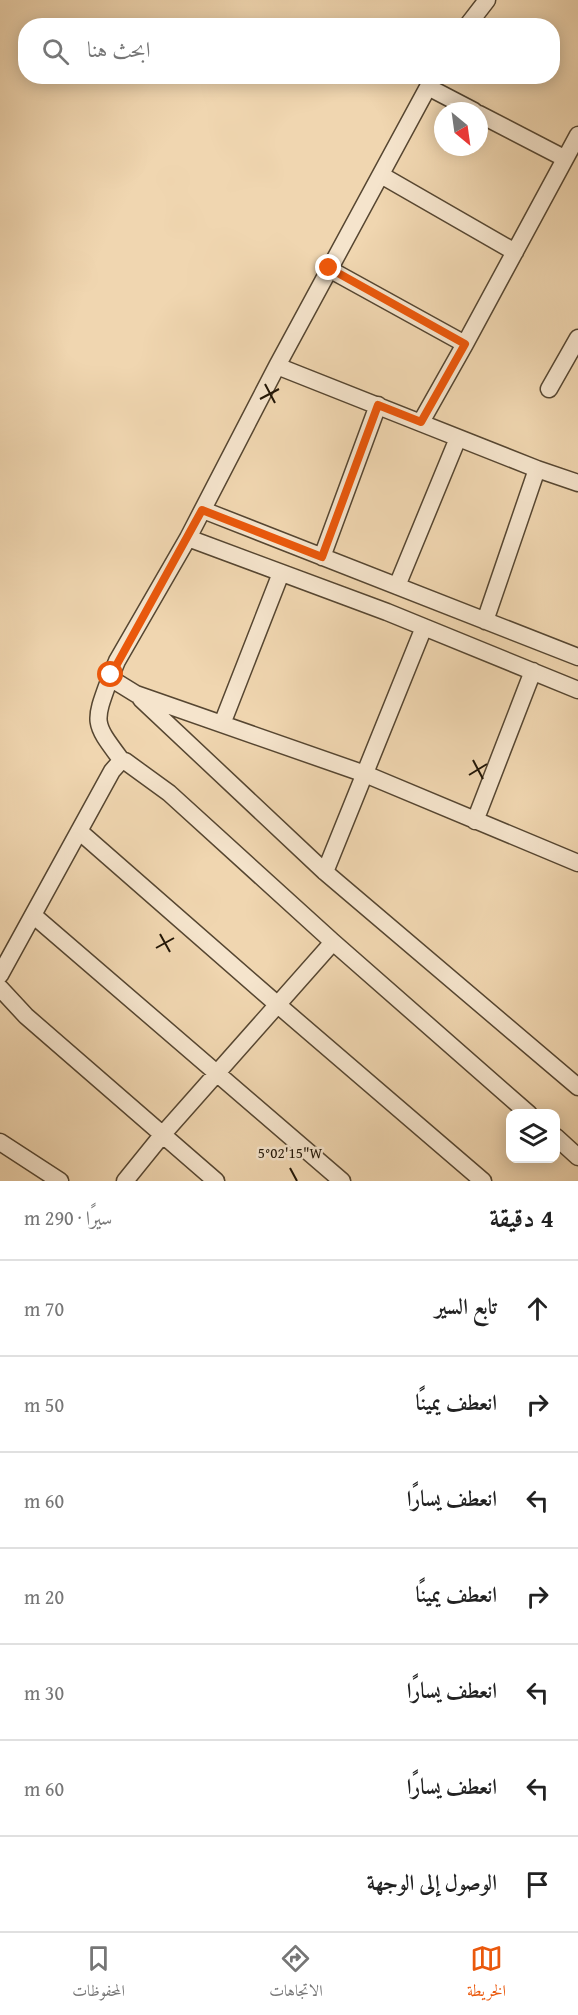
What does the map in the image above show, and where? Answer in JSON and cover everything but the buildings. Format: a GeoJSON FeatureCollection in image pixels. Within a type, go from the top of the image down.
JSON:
{"type":"FeatureCollection","features":[{"type":"Feature","properties":{"kind":"street"},"geometry":{"type":"LineString","coordinates":[[473,18],[487,0]]}},
{"type":"Feature","properties":{"kind":"street"},"geometry":{"type":"LineString","coordinates":[[430,84],[329,268],[188,538],[117,661],[99,711],[98,727],[122,761],[127,761],[168,793],[333,942],[524,1109]]}},
{"type":"Feature","properties":{"kind":"street"},"geometry":{"type":"LineString","coordinates":[[434,84],[461,102]]}},
{"type":"Feature","properties":{"kind":"street"},"geometry":{"type":"LineString","coordinates":[[488,119],[564,158]]}},
{"type":"Feature","properties":{"kind":"street"},"geometry":{"type":"LineString","coordinates":[[421,422],[578,135]]}},
{"type":"Feature","properties":{"kind":"street"},"geometry":{"type":"LineString","coordinates":[[381,175],[514,252]]}},
{"type":"Feature","properties":{"kind":"street"},"geometry":{"type":"LineString","coordinates":[[329,268],[465,344]]}},
{"type":"Feature","properties":{"kind":"street"},"geometry":{"type":"LineString","coordinates":[[549,389],[578,338]]}},
{"type":"Feature","properties":{"kind":"street"},"geometry":{"type":"LineString","coordinates":[[277,366],[537,470],[578,483]]}},
{"type":"Feature","properties":{"kind":"street"},"geometry":{"type":"LineString","coordinates":[[322,557],[378,405]]}},
{"type":"Feature","properties":{"kind":"street"},"geometry":{"type":"LineString","coordinates":[[397,586],[458,438]]}},
{"type":"Feature","properties":{"kind":"street"},"geometry":{"type":"LineString","coordinates":[[485,621],[537,470]]}},
{"type":"Feature","properties":{"kind":"street"},"geometry":{"type":"LineString","coordinates":[[202,510],[578,657]]}},
{"type":"Feature","properties":{"kind":"street"},"geometry":{"type":"LineString","coordinates":[[188,538],[424,627],[578,690]]}},
{"type":"Feature","properties":{"kind":"street"},"geometry":{"type":"LineString","coordinates":[[222,724],[281,573]]}},
{"type":"Feature","properties":{"kind":"street"},"geometry":{"type":"LineString","coordinates":[[325,872],[424,627]]}},
{"type":"Feature","properties":{"kind":"street"},"geometry":{"type":"LineString","coordinates":[[476,821],[533,671]]}},
{"type":"Feature","properties":{"kind":"street"},"geometry":{"type":"LineString","coordinates":[[110,678],[136,694],[325,872],[578,1087]]}},
{"type":"Feature","properties":{"kind":"street"},"geometry":{"type":"LineString","coordinates":[[136,694],[365,774],[578,863]]}},
{"type":"Feature","properties":{"kind":"street"},"geometry":{"type":"LineString","coordinates":[[0,975],[112,771],[122,761]]}},
{"type":"Feature","properties":{"kind":"street"},"geometry":{"type":"LineString","coordinates":[[79,831],[483,1181]]}},
{"type":"Feature","properties":{"kind":"street"},"geometry":{"type":"LineString","coordinates":[[33,915],[342,1181]]}},
{"type":"Feature","properties":{"kind":"street"},"geometry":{"type":"LineString","coordinates":[[125,1181],[163,1134],[333,942]]}},
{"type":"Feature","properties":{"kind":"street"},"geometry":{"type":"LineString","coordinates":[[0,988],[26,1016],[216,1181]]}},
{"type":"Feature","properties":{"kind":"street"},"geometry":{"type":"LineString","coordinates":[[560,1141],[578,1157]]}},
{"type":"Feature","properties":{"kind":"street"},"geometry":{"type":"LineString","coordinates":[[0,1142],[60,1181]]}},
{"type":"Feature","properties":{"kind":"route"},"geometry":{"type":"LineString","coordinates":[[111,675],[202,510],[322,557],[378,405],[421,422],[465,344],[329,268]]}}]}
